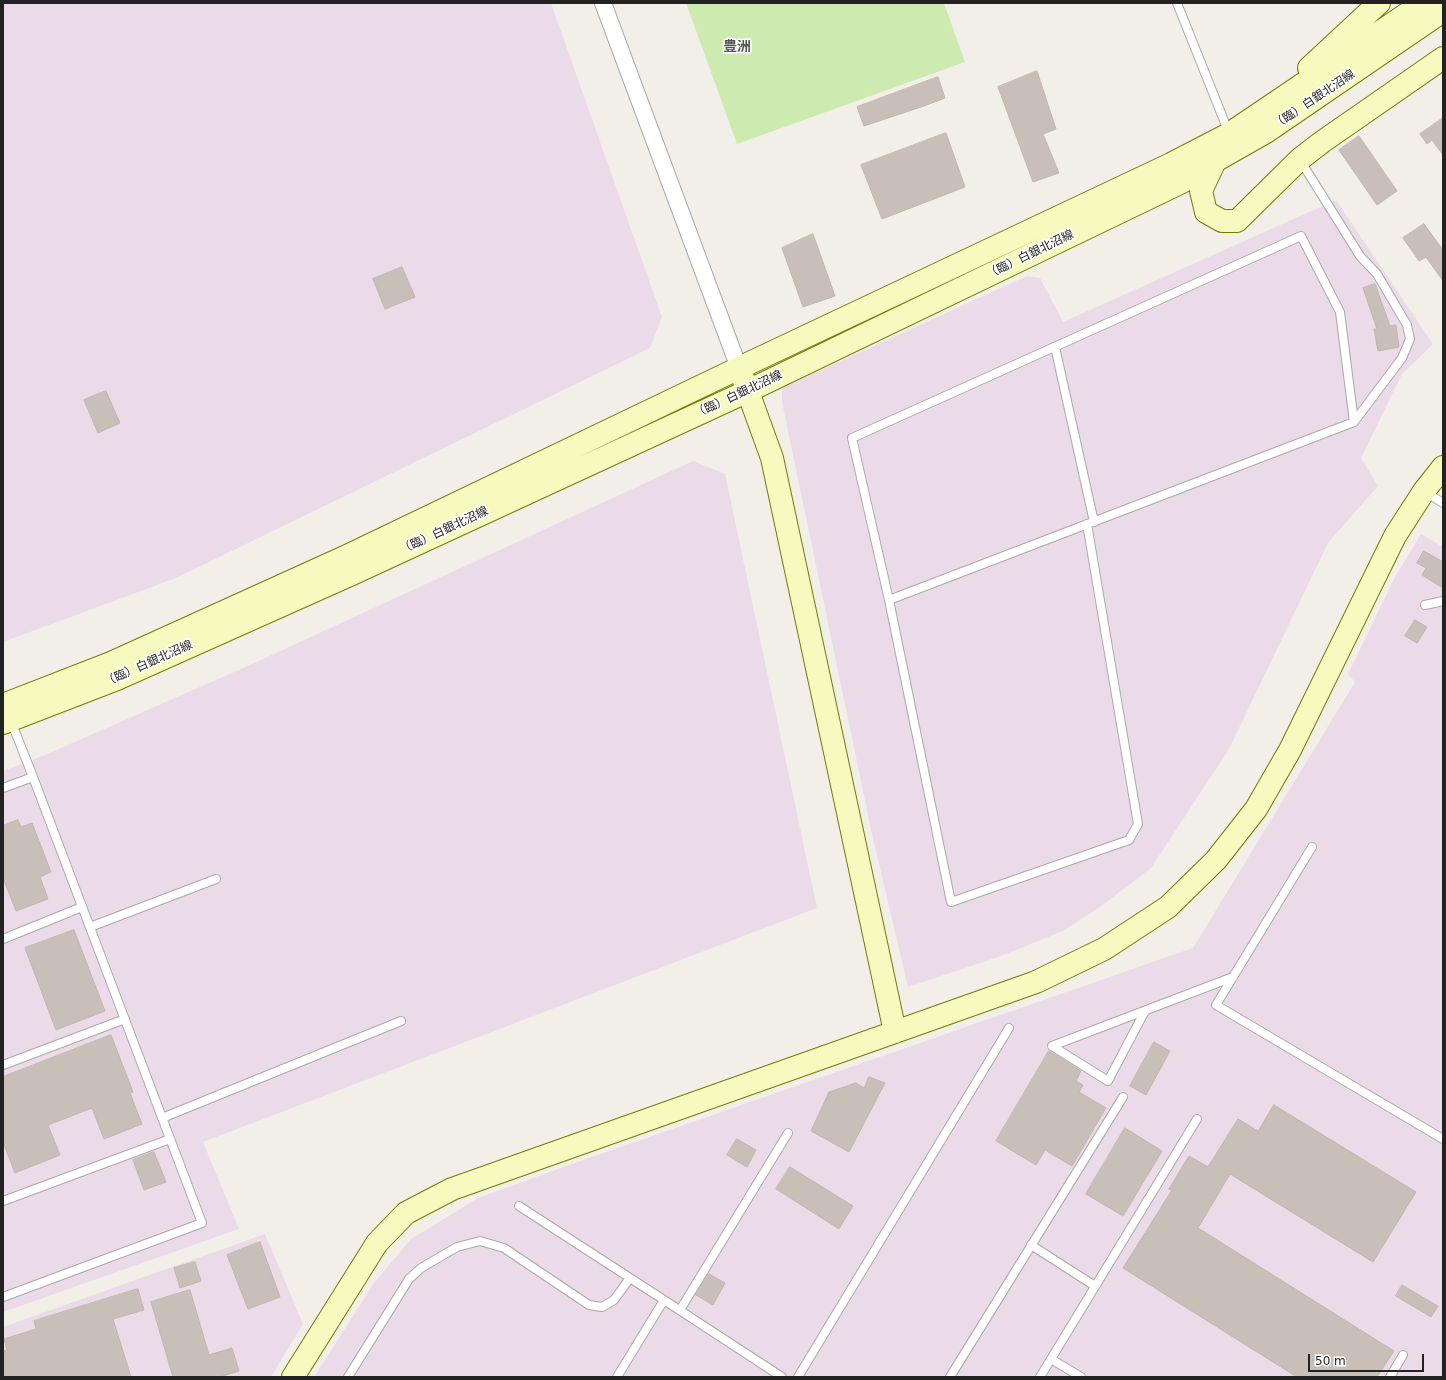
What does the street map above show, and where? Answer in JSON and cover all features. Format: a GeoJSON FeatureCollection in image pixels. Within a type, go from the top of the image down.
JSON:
{"type":"FeatureCollection","features":[{"type":"Feature","properties":{"kind":"street"},"geometry":{"type":"LineString","coordinates":[[603,3],[772,458],[895,1032]]}},
{"type":"Feature","properties":{"kind":"street"},"geometry":{"type":"LineString","coordinates":[[1259,114],[1379,3]]}},
{"type":"Feature","properties":{"kind":"street","name":"（臨）白銀北沼線"},"geometry":{"type":"LineString","coordinates":[[5,710],[117,679],[345,577],[748,391],[1182,182],[1266,132],[1395,34],[1423,3]]}},
{"type":"Feature","properties":{"kind":"street","name":"（臨）白銀北沼線"},"geometry":{"type":"LineString","coordinates":[[5,710],[347,556],[739,368],[1077,210],[1229,134],[1259,114],[1395,34],[1443,12]]}},
{"type":"Feature","properties":{"kind":"street"},"geometry":{"type":"LineString","coordinates":[[1159,193],[1183,195],[1206,212],[1222,221],[1237,221],[1300,159],[1443,58]]}},
{"type":"Feature","properties":{"kind":"street"},"geometry":{"type":"LineString","coordinates":[[1206,212],[1202,192],[1215,161]]}},
{"type":"Feature","properties":{"kind":"street"},"geometry":{"type":"LineString","coordinates":[[293,1377],[377,1243],[406,1213],[452,1189],[1036,982],[1104,949],[1168,907],[1216,860],[1256,809],[1290,750],[1395,536],[1424,491],[1443,467]]}},
{"type":"Feature","properties":{"kind":"lane"},"geometry":{"type":"LineString","coordinates":[[1177,3],[1229,134]]}},
{"type":"Feature","properties":{"kind":"lane"},"geometry":{"type":"LineString","coordinates":[[889,600],[1354,422],[1402,358],[1410,339],[1407,325],[1377,274],[1360,256],[1300,159]]}},
{"type":"Feature","properties":{"kind":"lane"},"geometry":{"type":"LineString","coordinates":[[1055,347],[1091,523],[1138,824],[1129,840],[951,902],[889,600],[852,438],[1301,236],[1340,312],[1354,422]]}},
{"type":"Feature","properties":{"kind":"lane"},"geometry":{"type":"LineString","coordinates":[[1424,491],[1443,503]]}},
{"type":"Feature","properties":{"kind":"lane"},"geometry":{"type":"LineString","coordinates":[[1425,605],[1443,601]]}},
{"type":"Feature","properties":{"kind":"lane"},"geometry":{"type":"LineString","coordinates":[[3,1297],[202,1223],[33,777],[5,710]]}},
{"type":"Feature","properties":{"kind":"lane"},"geometry":{"type":"LineString","coordinates":[[3,788],[33,777]]}},
{"type":"Feature","properties":{"kind":"lane"},"geometry":{"type":"LineString","coordinates":[[1312,847],[1216,1005],[1443,1139]]}},
{"type":"Feature","properties":{"kind":"lane"},"geometry":{"type":"LineString","coordinates":[[90,927],[216,879]]}},
{"type":"Feature","properties":{"kind":"lane"},"geometry":{"type":"LineString","coordinates":[[3,938],[82,907]]}},
{"type":"Feature","properties":{"kind":"lane"},"geometry":{"type":"LineString","coordinates":[[1145,1011],[1108,1081],[1052,1046],[1233,976]]}},
{"type":"Feature","properties":{"kind":"lane"},"geometry":{"type":"LineString","coordinates":[[3,1065],[125,1019]]}},
{"type":"Feature","properties":{"kind":"lane"},"geometry":{"type":"LineString","coordinates":[[162,1118],[401,1021]]}},
{"type":"Feature","properties":{"kind":"lane"},"geometry":{"type":"LineString","coordinates":[[798,1377],[1009,1028]]}},
{"type":"Feature","properties":{"kind":"lane"},"geometry":{"type":"LineString","coordinates":[[950,1377],[1123,1097]]}},
{"type":"Feature","properties":{"kind":"lane"},"geometry":{"type":"LineString","coordinates":[[1040,1377],[1197,1119]]}},
{"type":"Feature","properties":{"kind":"lane"},"geometry":{"type":"LineString","coordinates":[[680,1310],[788,1132]]}},
{"type":"Feature","properties":{"kind":"lane"},"geometry":{"type":"LineString","coordinates":[[3,1201],[170,1139]]}},
{"type":"Feature","properties":{"kind":"lane"},"geometry":{"type":"LineString","coordinates":[[518,1206],[782,1377]]}},
{"type":"Feature","properties":{"kind":"lane"},"geometry":{"type":"LineString","coordinates":[[348,1377],[409,1279],[421,1268],[457,1247],[480,1241],[504,1248],[590,1305],[602,1307],[614,1300],[630,1278]]}},
{"type":"Feature","properties":{"kind":"lane"},"geometry":{"type":"LineString","coordinates":[[1031,1245],[1095,1286]]}},
{"type":"Feature","properties":{"kind":"lane"},"geometry":{"type":"LineString","coordinates":[[617,1377],[664,1300]]}},
{"type":"Feature","properties":{"kind":"lane"},"geometry":{"type":"LineString","coordinates":[[1390,1377],[1403,1355]]}},
{"type":"Feature","properties":{"kind":"lane"},"geometry":{"type":"LineString","coordinates":[[1051,1359],[1081,1377]]}},
{"type":"Feature","properties":{"kind":"shaded area"},"geometry":{"type":"Polygon","coordinates":[[[3,3],[551,3],[662,317],[650,348],[176,578],[3,642],[3,3]]]}},
{"type":"Feature","properties":{"kind":"shaded area"},"geometry":{"type":"Polygon","coordinates":[[[1336,200],[1433,344],[1402,374],[1361,458],[1378,486],[1328,543],[1229,749],[1151,868],[1100,907],[1063,931],[1001,956],[908,987],[872,834],[782,402],[782,388],[1027,276],[1040,278],[1063,322],[1336,200]]]}},
{"type":"Feature","properties":{"kind":"shaded area"},"geometry":{"type":"Polygon","coordinates":[[[693,461],[725,474],[817,908],[203,1142],[239,1229],[3,1312],[3,771],[45,755],[250,665],[693,461]]]}},
{"type":"Feature","properties":{"kind":"shaded area"},"geometry":{"type":"Polygon","coordinates":[[[1421,534],[1443,547],[1443,1377],[314,1377],[374,1283],[411,1239],[478,1198],[1193,948],[1355,682],[1348,674],[1395,577],[1421,534]]]}},
{"type":"Feature","properties":{"kind":"shaded area"},"geometry":{"type":"Polygon","coordinates":[[[265,1234],[303,1324],[271,1377],[3,1377],[3,1327],[265,1234]]]}},
{"type":"Feature","properties":{"kind":"green space"},"geometry":{"type":"Polygon","coordinates":[[[686,3],[944,3],[965,62],[737,144],[686,3]]]}},
{"type":"Feature","properties":{"kind":"building"},"geometry":{"type":"Polygon","coordinates":[[[1037,71],[1056,129],[1043,134],[1059,173],[1033,182],[998,87],[1037,71]]]}},
{"type":"Feature","properties":{"kind":"building"},"geometry":{"type":"Polygon","coordinates":[[[938,77],[945,98],[864,126],[857,107],[938,77]]]}},
{"type":"Feature","properties":{"kind":"building"},"geometry":{"type":"Polygon","coordinates":[[[1443,118],[1443,155],[1432,140],[1427,144],[1420,134],[1443,118]]]}},
{"type":"Feature","properties":{"kind":"building"},"geometry":{"type":"Polygon","coordinates":[[[946,133],[965,187],[882,219],[861,165],[946,133]]]}},
{"type":"Feature","properties":{"kind":"building"},"geometry":{"type":"Polygon","coordinates":[[[1359,136],[1397,191],[1377,205],[1339,150],[1359,136]]]}},
{"type":"Feature","properties":{"kind":"building"},"geometry":{"type":"Polygon","coordinates":[[[1424,224],[1443,250],[1443,281],[1426,257],[1419,261],[1403,238],[1424,224]]]}},
{"type":"Feature","properties":{"kind":"building"},"geometry":{"type":"Polygon","coordinates":[[[813,234],[835,296],[803,307],[782,248],[813,234]]]}},
{"type":"Feature","properties":{"kind":"building"},"geometry":{"type":"Polygon","coordinates":[[[402,267],[415,297],[385,309],[373,279],[402,267]]]}},
{"type":"Feature","properties":{"kind":"building"},"geometry":{"type":"Polygon","coordinates":[[[1375,284],[1390,326],[1396,325],[1399,347],[1378,351],[1374,329],[1377,329],[1363,288],[1375,284]]]}},
{"type":"Feature","properties":{"kind":"building"},"geometry":{"type":"Polygon","coordinates":[[[106,391],[120,423],[98,433],[84,400],[106,391]]]}},
{"type":"Feature","properties":{"kind":"building"},"geometry":{"type":"Polygon","coordinates":[[[1424,551],[1443,562],[1443,588],[1422,575],[1426,568],[1417,563],[1424,551]]]}},
{"type":"Feature","properties":{"kind":"building"},"geometry":{"type":"Polygon","coordinates":[[[1415,620],[1427,627],[1417,643],[1405,636],[1415,620]]]}},
{"type":"Feature","properties":{"kind":"building"},"geometry":{"type":"Polygon","coordinates":[[[18,820],[21,827],[32,823],[51,872],[40,877],[48,899],[16,911],[3,878],[3,826],[18,820]]]}},
{"type":"Feature","properties":{"kind":"building"},"geometry":{"type":"Polygon","coordinates":[[[74,930],[105,1011],[56,1030],[25,948],[74,930]]]}},
{"type":"Feature","properties":{"kind":"building"},"geometry":{"type":"Polygon","coordinates":[[[111,1035],[133,1092],[130,1093],[142,1124],[104,1139],[92,1108],[48,1125],[60,1155],[15,1173],[3,1142],[3,1077],[111,1035]]]}},
{"type":"Feature","properties":{"kind":"building"},"geometry":{"type":"Polygon","coordinates":[[[1154,1042],[1170,1051],[1146,1095],[1130,1086],[1154,1042]]]}},
{"type":"Feature","properties":{"kind":"building"},"geometry":{"type":"Polygon","coordinates":[[[1049,1051],[1081,1071],[1076,1081],[1083,1085],[1079,1092],[1106,1108],[1072,1166],[1045,1150],[1036,1165],[996,1141],[1049,1051]]]}},
{"type":"Feature","properties":{"kind":"building"},"geometry":{"type":"Polygon","coordinates":[[[869,1077],[885,1083],[849,1152],[811,1131],[829,1092],[856,1083],[864,1088],[869,1077]]]}},
{"type":"Feature","properties":{"kind":"building"},"geometry":{"type":"Polygon","coordinates":[[[1274,1105],[1416,1192],[1373,1262],[1230,1174],[1198,1228],[1394,1351],[1377,1377],[1297,1377],[1123,1268],[1172,1190],[1169,1189],[1189,1156],[1208,1167],[1238,1119],[1258,1131],[1274,1105]]]}},
{"type":"Feature","properties":{"kind":"building"},"geometry":{"type":"Polygon","coordinates":[[[1125,1128],[1162,1151],[1123,1216],[1086,1194],[1125,1128]]]}},
{"type":"Feature","properties":{"kind":"building"},"geometry":{"type":"Polygon","coordinates":[[[737,1139],[756,1150],[747,1167],[727,1155],[737,1139]]]}},
{"type":"Feature","properties":{"kind":"building"},"geometry":{"type":"Polygon","coordinates":[[[154,1152],[166,1182],[144,1190],[133,1160],[154,1152]]]}},
{"type":"Feature","properties":{"kind":"building"},"geometry":{"type":"Polygon","coordinates":[[[790,1167],[853,1206],[839,1229],[776,1189],[790,1167]]]}},
{"type":"Feature","properties":{"kind":"building"},"geometry":{"type":"Polygon","coordinates":[[[260,1242],[280,1297],[248,1309],[227,1255],[260,1242]]]}},
{"type":"Feature","properties":{"kind":"building"},"geometry":{"type":"Polygon","coordinates":[[[195,1262],[201,1281],[180,1288],[174,1268],[195,1262]]]}},
{"type":"Feature","properties":{"kind":"building"},"geometry":{"type":"Polygon","coordinates":[[[709,1274],[725,1283],[713,1305],[696,1295],[709,1274]]]}},
{"type":"Feature","properties":{"kind":"building"},"geometry":{"type":"Polygon","coordinates":[[[1402,1285],[1438,1306],[1431,1317],[1396,1296],[1402,1285]]]}},
{"type":"Feature","properties":{"kind":"building"},"geometry":{"type":"Polygon","coordinates":[[[138,1289],[144,1310],[113,1319],[131,1377],[3,1377],[3,1351],[7,1350],[4,1339],[36,1329],[34,1321],[138,1289]]]}},
{"type":"Feature","properties":{"kind":"building"},"geometry":{"type":"Polygon","coordinates":[[[190,1290],[209,1355],[232,1348],[239,1371],[219,1377],[173,1377],[151,1302],[190,1290]]]}},
{"type":"Feature","properties":{"kind":"district","name":"豊洲"},"geometry":{"type":"Point","coordinates":[737,47]}}]}
